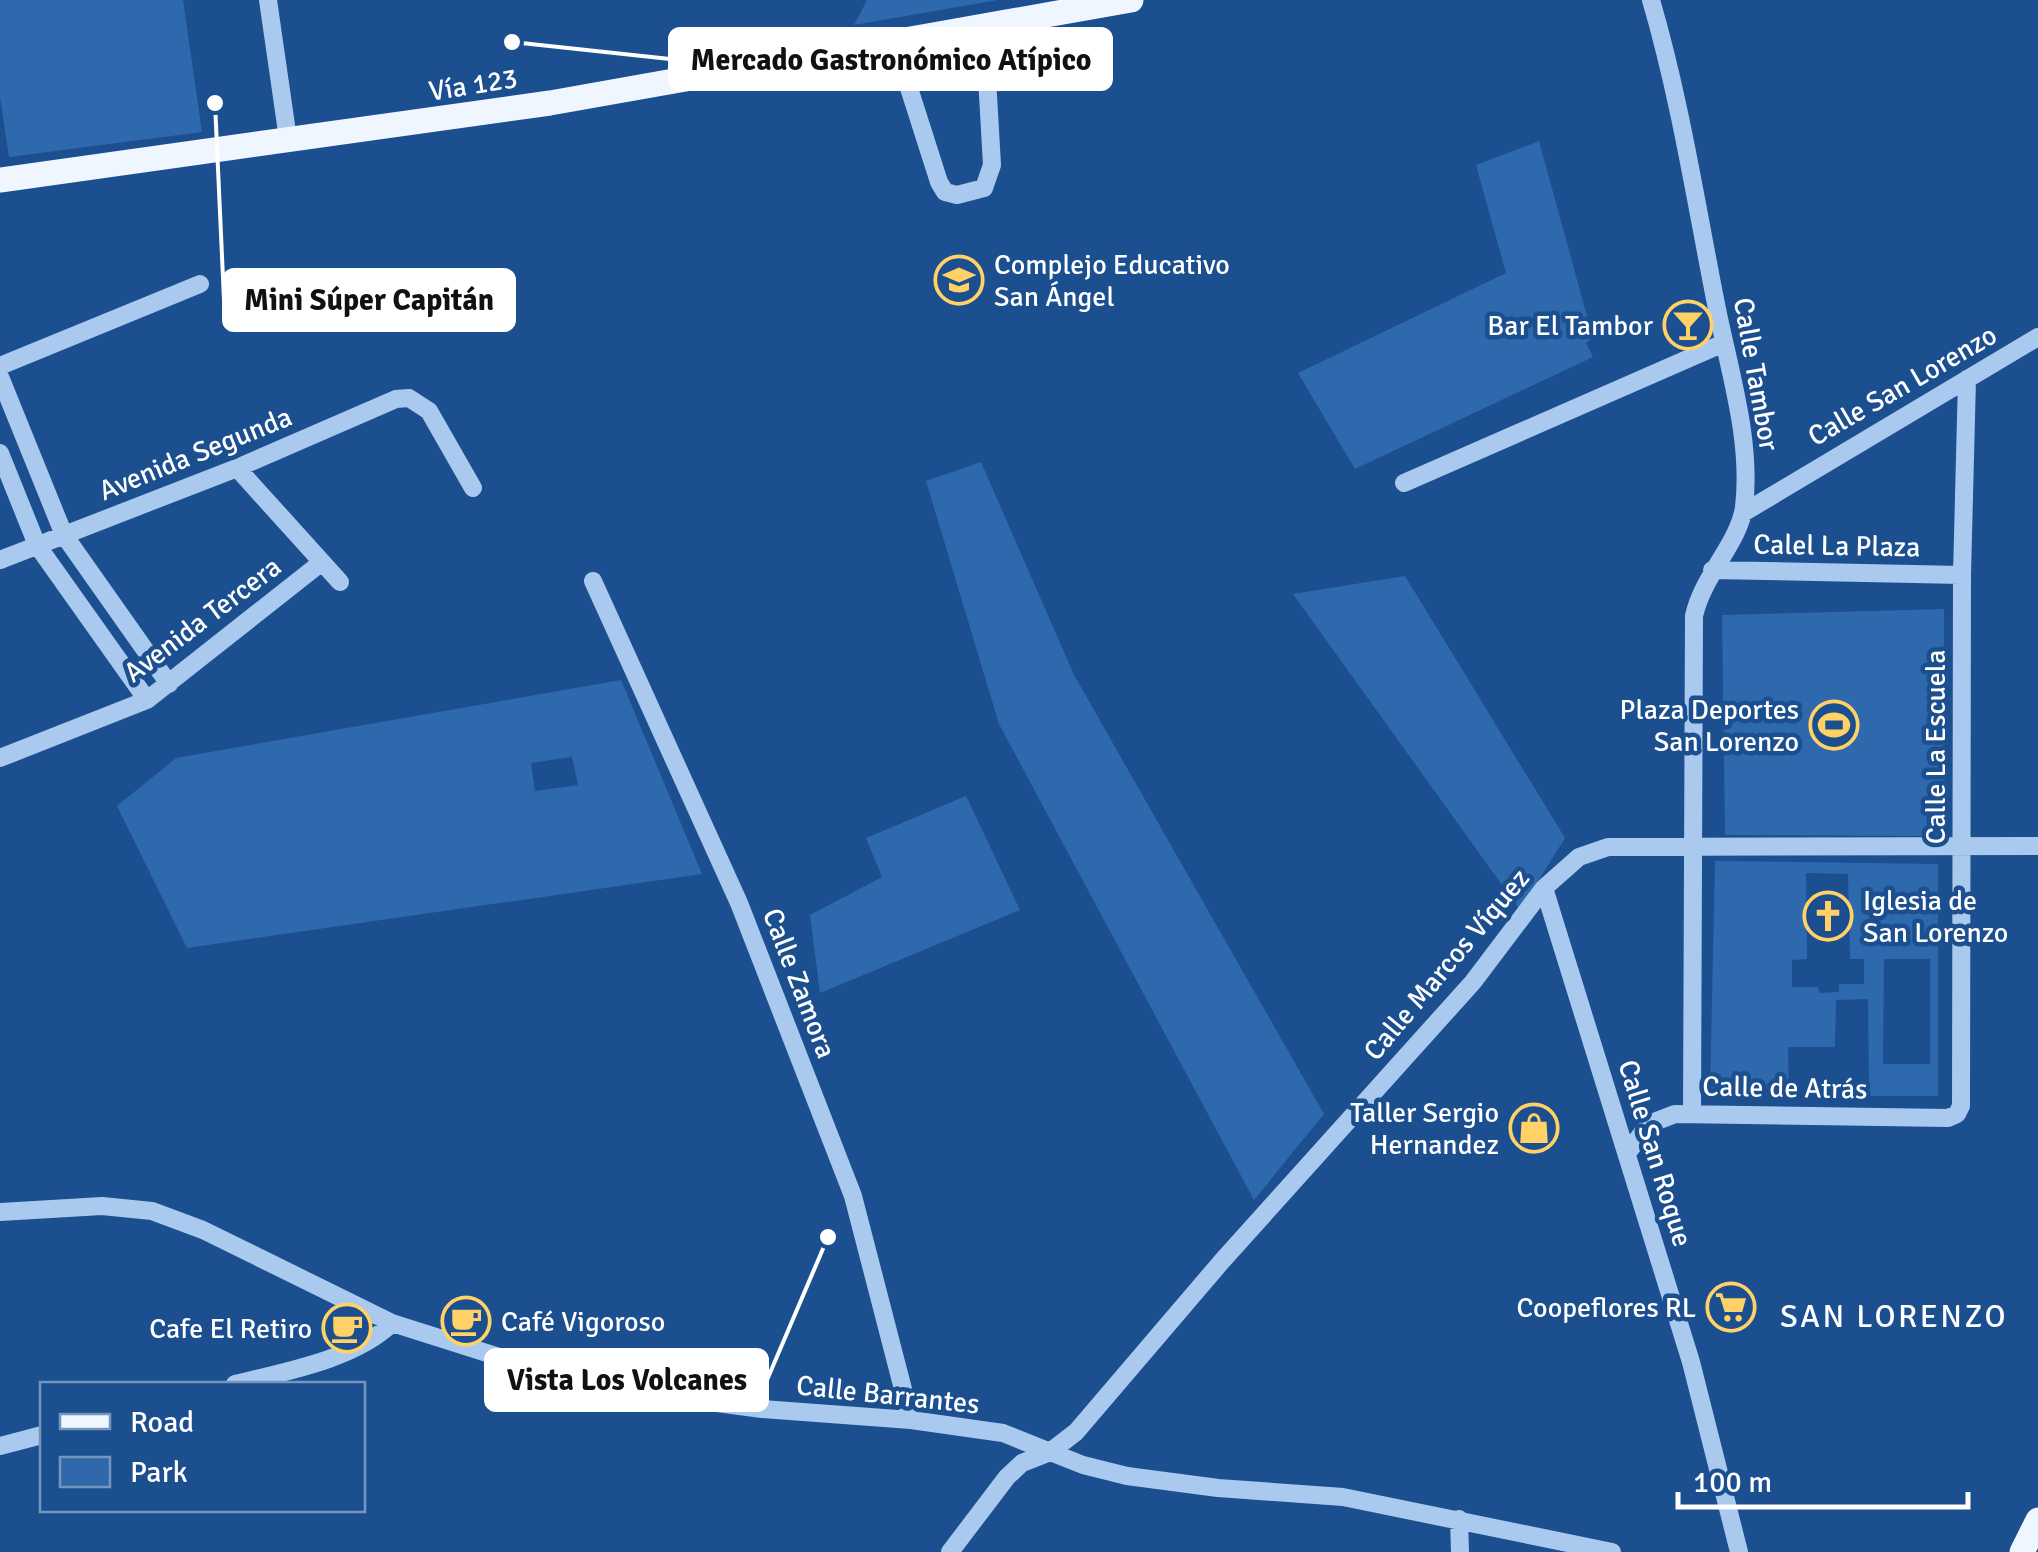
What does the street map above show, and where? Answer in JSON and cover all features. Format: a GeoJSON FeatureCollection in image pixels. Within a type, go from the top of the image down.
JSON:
{"type":"FeatureCollection","features":[{"type":"Feature","properties":{"kind":"main road","name":"Vía 123"},"geometry":{"type":"LineString","coordinates":[[0,180],[561,101],[1131,0]]}},
{"type":"Feature","properties":{"kind":"main road"},"geometry":{"type":"LineString","coordinates":[[2022,1552],[2038,1520]]}},
{"type":"Feature","properties":{"kind":"street"},"geometry":{"type":"LineString","coordinates":[[268,0],[288,139]]}},
{"type":"Feature","properties":{"kind":"street","name":"Calle Tambor"},"geometry":{"type":"LineString","coordinates":[[1651,0],[1678,111],[1747,474],[1743,512],[1699,594],[1694,616],[1692,1113]]}},
{"type":"Feature","properties":{"kind":"street"},"geometry":{"type":"LineString","coordinates":[[894,41],[939,182],[945,192],[972,193],[984,188],[992,165],[984,26]]}},
{"type":"Feature","properties":{"kind":"street"},"geometry":{"type":"LineString","coordinates":[[0,366],[200,284]]}},
{"type":"Feature","properties":{"kind":"street","name":"Calle San Lorenzo"},"geometry":{"type":"LineString","coordinates":[[1743,512],[2038,337]]}},
{"type":"Feature","properties":{"kind":"street"},"geometry":{"type":"LineString","coordinates":[[1404,483],[1724,343]]}},
{"type":"Feature","properties":{"kind":"street"},"geometry":{"type":"LineString","coordinates":[[0,377],[64,535],[169,684]]}},
{"type":"Feature","properties":{"kind":"street","name":"Calle La Escuela"},"geometry":{"type":"LineString","coordinates":[[1957,1114],[1961,1106],[1962,576],[1967,380]]}},
{"type":"Feature","properties":{"kind":"street","name":"Avenida Segunda"},"geometry":{"type":"LineString","coordinates":[[0,560],[237,468],[396,400],[410,398],[429,411],[473,488]]}},
{"type":"Feature","properties":{"kind":"street"},"geometry":{"type":"LineString","coordinates":[[0,453],[37,545],[147,700]]}},
{"type":"Feature","properties":{"kind":"street"},"geometry":{"type":"LineString","coordinates":[[237,468],[340,582]]}},
{"type":"Feature","properties":{"kind":"street","name":"Avenida Tercera"},"geometry":{"type":"LineString","coordinates":[[0,758],[147,700],[322,562]]}},
{"type":"Feature","properties":{"kind":"street","name":"Calel La Plaza"},"geometry":{"type":"LineString","coordinates":[[1712,570],[1962,576]]}},
{"type":"Feature","properties":{"kind":"street","name":"Calle Zamora"},"geometry":{"type":"LineString","coordinates":[[594,581],[740,903],[854,1196],[911,1420]]}},
{"type":"Feature","properties":{"kind":"street","name":"Calle Marcos Víquez"},"geometry":{"type":"LineString","coordinates":[[950,1552],[1022,1464],[1050,1452],[1076,1432],[1222,1261],[1474,982],[1544,888],[1578,857],[1608,847],[2038,846]]}},
{"type":"Feature","properties":{"kind":"street","name":"Calle San Roque"},"geometry":{"type":"LineString","coordinates":[[1544,888],[1691,1362],[1740,1552]]}},
{"type":"Feature","properties":{"kind":"street","name":"Calle de Atrás"},"geometry":{"type":"LineString","coordinates":[[1628,1152],[1649,1124],[1676,1114],[1948,1118],[1957,1114]]}},
{"type":"Feature","properties":{"kind":"street","name":"Calle Barrantes"},"geometry":{"type":"LineString","coordinates":[[0,1212],[102,1206],[152,1211],[203,1230],[392,1323],[556,1375],[634,1392],[762,1409],[911,1420],[1004,1434],[1127,1476],[1218,1488],[1343,1497],[1612,1552]]}},
{"type":"Feature","properties":{"kind":"street"},"geometry":{"type":"LineString","coordinates":[[243,1382],[314,1364],[378,1336],[392,1323]]}},
{"type":"Feature","properties":{"kind":"street"},"geometry":{"type":"LineString","coordinates":[[0,1446],[40,1436]]}},
{"type":"Feature","properties":{"kind":"street"},"geometry":{"type":"LineString","coordinates":[[1459,1519],[1460,1552]]}},
{"type":"Feature","properties":{"kind":"green space"},"geometry":{"type":"Polygon","coordinates":[[[0,0],[183,0],[202,132],[9,157],[0,97],[0,0]]]}},
{"type":"Feature","properties":{"kind":"green space"},"geometry":{"type":"Polygon","coordinates":[[[867,0],[998,0],[854,25],[867,0]]]}},
{"type":"Feature","properties":{"kind":"green space"},"geometry":{"type":"Polygon","coordinates":[[[1539,141],[1593,338],[1586,343],[1593,357],[1355,469],[1298,373],[1506,273],[1476,165],[1539,141]]]}},
{"type":"Feature","properties":{"kind":"green space"},"geometry":{"type":"Polygon","coordinates":[[[981,462],[1074,675],[1324,1114],[1254,1200],[999,724],[926,481],[981,462]]]}},
{"type":"Feature","properties":{"kind":"green space"},"geometry":{"type":"Polygon","coordinates":[[[1405,576],[1565,838],[1520,910],[1293,594],[1405,576]]]}},
{"type":"Feature","properties":{"kind":"green space","name":"Plaza Deportes San Lorenzo"},"geometry":{"type":"Polygon","coordinates":[[[1944,609],[1945,836],[1725,835],[1722,615],[1944,609]]]}},
{"type":"Feature","properties":{"kind":"green space"},"geometry":{"type":"Polygon","coordinates":[[[621,680],[702,874],[187,948],[117,806],[176,758],[621,680]],[[572,757],[531,763],[535,791],[578,785],[572,757]]]}},
{"type":"Feature","properties":{"kind":"green space"},"geometry":{"type":"Polygon","coordinates":[[[966,796],[1020,910],[820,993],[810,915],[882,877],[866,838],[966,796]]]}},
{"type":"Feature","properties":{"kind":"green space"},"geometry":{"type":"Polygon","coordinates":[[[1715,861],[1938,864],[1938,1096],[1869,1096],[1868,999],[1836,1000],[1835,1047],[1788,1047],[1789,1095],[1710,1094],[1715,861]],[[1806,873],[1807,959],[1792,960],[1792,987],[1818,987],[1819,993],[1839,992],[1839,984],[1864,984],[1864,959],[1850,959],[1848,874],[1806,873]],[[1884,959],[1883,1064],[1930,1064],[1930,959],[1884,959]]]}},
{"type":"Feature","properties":{"kind":"place","name":"Mercado Gastronómico Atípico"},"geometry":{"type":"Point","coordinates":[512,42]}},
{"type":"Feature","properties":{"kind":"place","name":"Mini Súper Capitán"},"geometry":{"type":"Point","coordinates":[215,103]}},
{"type":"Feature","properties":{"kind":"place","name":"Complejo Educativo San Ángel"},"geometry":{"type":"Point","coordinates":[959,280]}},
{"type":"Feature","properties":{"kind":"place","name":"Bar El Tambor"},"geometry":{"type":"Point","coordinates":[1688,325]}},
{"type":"Feature","properties":{"kind":"place","name":"Plaza Deportes San Lorenzo"},"geometry":{"type":"Point","coordinates":[1834,725]}},
{"type":"Feature","properties":{"kind":"place","name":"Iglesia de San Lorenzo"},"geometry":{"type":"Point","coordinates":[1828,916]}},
{"type":"Feature","properties":{"kind":"place","name":"Taller Sergio Hernandez"},"geometry":{"type":"Point","coordinates":[1534,1128]}},
{"type":"Feature","properties":{"kind":"place","name":"Vista Los Volcanes"},"geometry":{"type":"Point","coordinates":[828,1237]}},
{"type":"Feature","properties":{"kind":"place","name":"Coopeflores RL"},"geometry":{"type":"Point","coordinates":[1731,1307]}},
{"type":"Feature","properties":{"kind":"place","name":"Café Vigoroso"},"geometry":{"type":"Point","coordinates":[466,1321]}},
{"type":"Feature","properties":{"kind":"place","name":"Cafe El Retiro"},"geometry":{"type":"Point","coordinates":[347,1328]}},
{"type":"Feature","properties":{"kind":"district","name":"SAN LORENZO"},"geometry":{"type":"Point","coordinates":[1894,1316]}}]}
